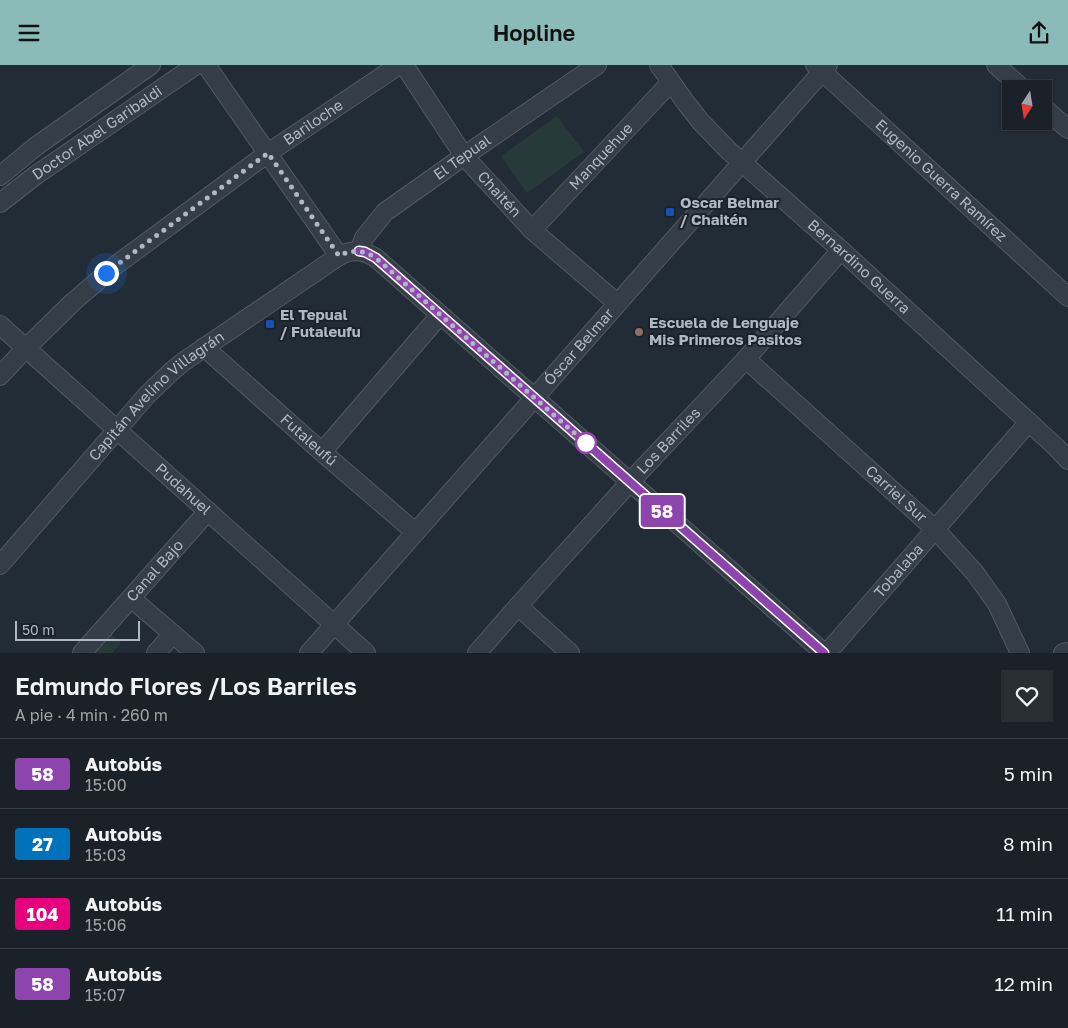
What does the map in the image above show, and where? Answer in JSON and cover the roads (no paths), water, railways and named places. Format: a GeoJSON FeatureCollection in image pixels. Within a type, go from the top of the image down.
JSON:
{"type":"FeatureCollection","features":[{"type":"Feature","properties":{"kind":"street","name":"Doctor Abel Garibaldi"},"geometry":{"type":"LineString","coordinates":[[0,176],[35,147],[151,65]]}},
{"type":"Feature","properties":{"kind":"street","name":"Doctor Abel Garibaldi"},"geometry":{"type":"LineString","coordinates":[[0,203],[36,175],[196,65]]}},
{"type":"Feature","properties":{"kind":"street"},"geometry":{"type":"LineString","coordinates":[[206,65],[339,256],[352,251],[359,251],[376,258],[825,653]]}},
{"type":"Feature","properties":{"kind":"street","name":"Bariloche"},"geometry":{"type":"LineString","coordinates":[[0,377],[26,348],[73,302],[116,265],[268,153],[399,65]]}},
{"type":"Feature","properties":{"kind":"street","name":"Chaitén"},"geometry":{"type":"LineString","coordinates":[[404,65],[464,156],[532,230],[617,303]]}},
{"type":"Feature","properties":{"kind":"street","name":"El Tepual"},"geometry":{"type":"LineString","coordinates":[[359,251],[364,238],[385,212],[597,65]]}},
{"type":"Feature","properties":{"kind":"street","name":"Bernardino Guerra"},"geometry":{"type":"LineString","coordinates":[[659,65],[701,122],[742,163],[841,250],[1068,459]]}},
{"type":"Feature","properties":{"kind":"street"},"geometry":{"type":"LineString","coordinates":[[996,65],[1013,80]]}},
{"type":"Feature","properties":{"kind":"street","name":"Óscar Belmar"},"geometry":{"type":"LineString","coordinates":[[309,653],[742,163],[822,67]]}},
{"type":"Feature","properties":{"kind":"street","name":"Eugenio Guerra Ramírez"},"geometry":{"type":"LineString","coordinates":[[822,67],[1068,297]]}},
{"type":"Feature","properties":{"kind":"street","name":"Manquehue"},"geometry":{"type":"LineString","coordinates":[[532,230],[671,82]]}},
{"type":"Feature","properties":{"kind":"street"},"geometry":{"type":"LineString","coordinates":[[1052,115],[1068,129]]}},
{"type":"Feature","properties":{"kind":"street","name":"Los Barriles"},"geometry":{"type":"LineString","coordinates":[[477,653],[630,482],[746,359],[841,250]]}},
{"type":"Feature","properties":{"kind":"street","name":"Capitán Avelino Villagrán"},"geometry":{"type":"LineString","coordinates":[[0,565],[147,395],[170,372],[339,256]]}},
{"type":"Feature","properties":{"kind":"street"},"geometry":{"type":"LineString","coordinates":[[322,452],[440,315]]}},
{"type":"Feature","properties":{"kind":"street","name":"Pudahuel"},"geometry":{"type":"LineString","coordinates":[[0,325],[366,653]]}},
{"type":"Feature","properties":{"kind":"street","name":"Futaleufú"},"geometry":{"type":"LineString","coordinates":[[204,347],[415,532]]}},
{"type":"Feature","properties":{"kind":"street","name":"Carriel Sur"},"geometry":{"type":"LineString","coordinates":[[746,359],[935,529],[975,573],[997,604],[1020,653]]}},
{"type":"Feature","properties":{"kind":"street","name":"Tobalaba"},"geometry":{"type":"LineString","coordinates":[[825,653],[1029,422]]}},
{"type":"Feature","properties":{"kind":"street","name":"Canal Bajo"},"geometry":{"type":"LineString","coordinates":[[82,653],[208,511]]}},
{"type":"Feature","properties":{"kind":"street"},"geometry":{"type":"LineString","coordinates":[[131,598],[195,653]]}},
{"type":"Feature","properties":{"kind":"street"},"geometry":{"type":"LineString","coordinates":[[518,606],[570,653]]}},
{"type":"Feature","properties":{"kind":"street"},"geometry":{"type":"LineString","coordinates":[[156,653],[173,634]]}},
{"type":"Feature","properties":{"kind":"street"},"geometry":{"type":"LineString","coordinates":[[1063,653],[1068,651]]}},
{"type":"Feature","properties":{"kind":"place","name":"Oscar Belmar / Chaitén"},"geometry":{"type":"Point","coordinates":[670,212]}},
{"type":"Feature","properties":{"kind":"place","name":"El Tepual / Futaleufu"},"geometry":{"type":"Point","coordinates":[270,324]}},
{"type":"Feature","properties":{"kind":"place","name":"Escuela de Lenguaje Mis Primeros Pasitos"},"geometry":{"type":"Point","coordinates":[639,332]}}]}
